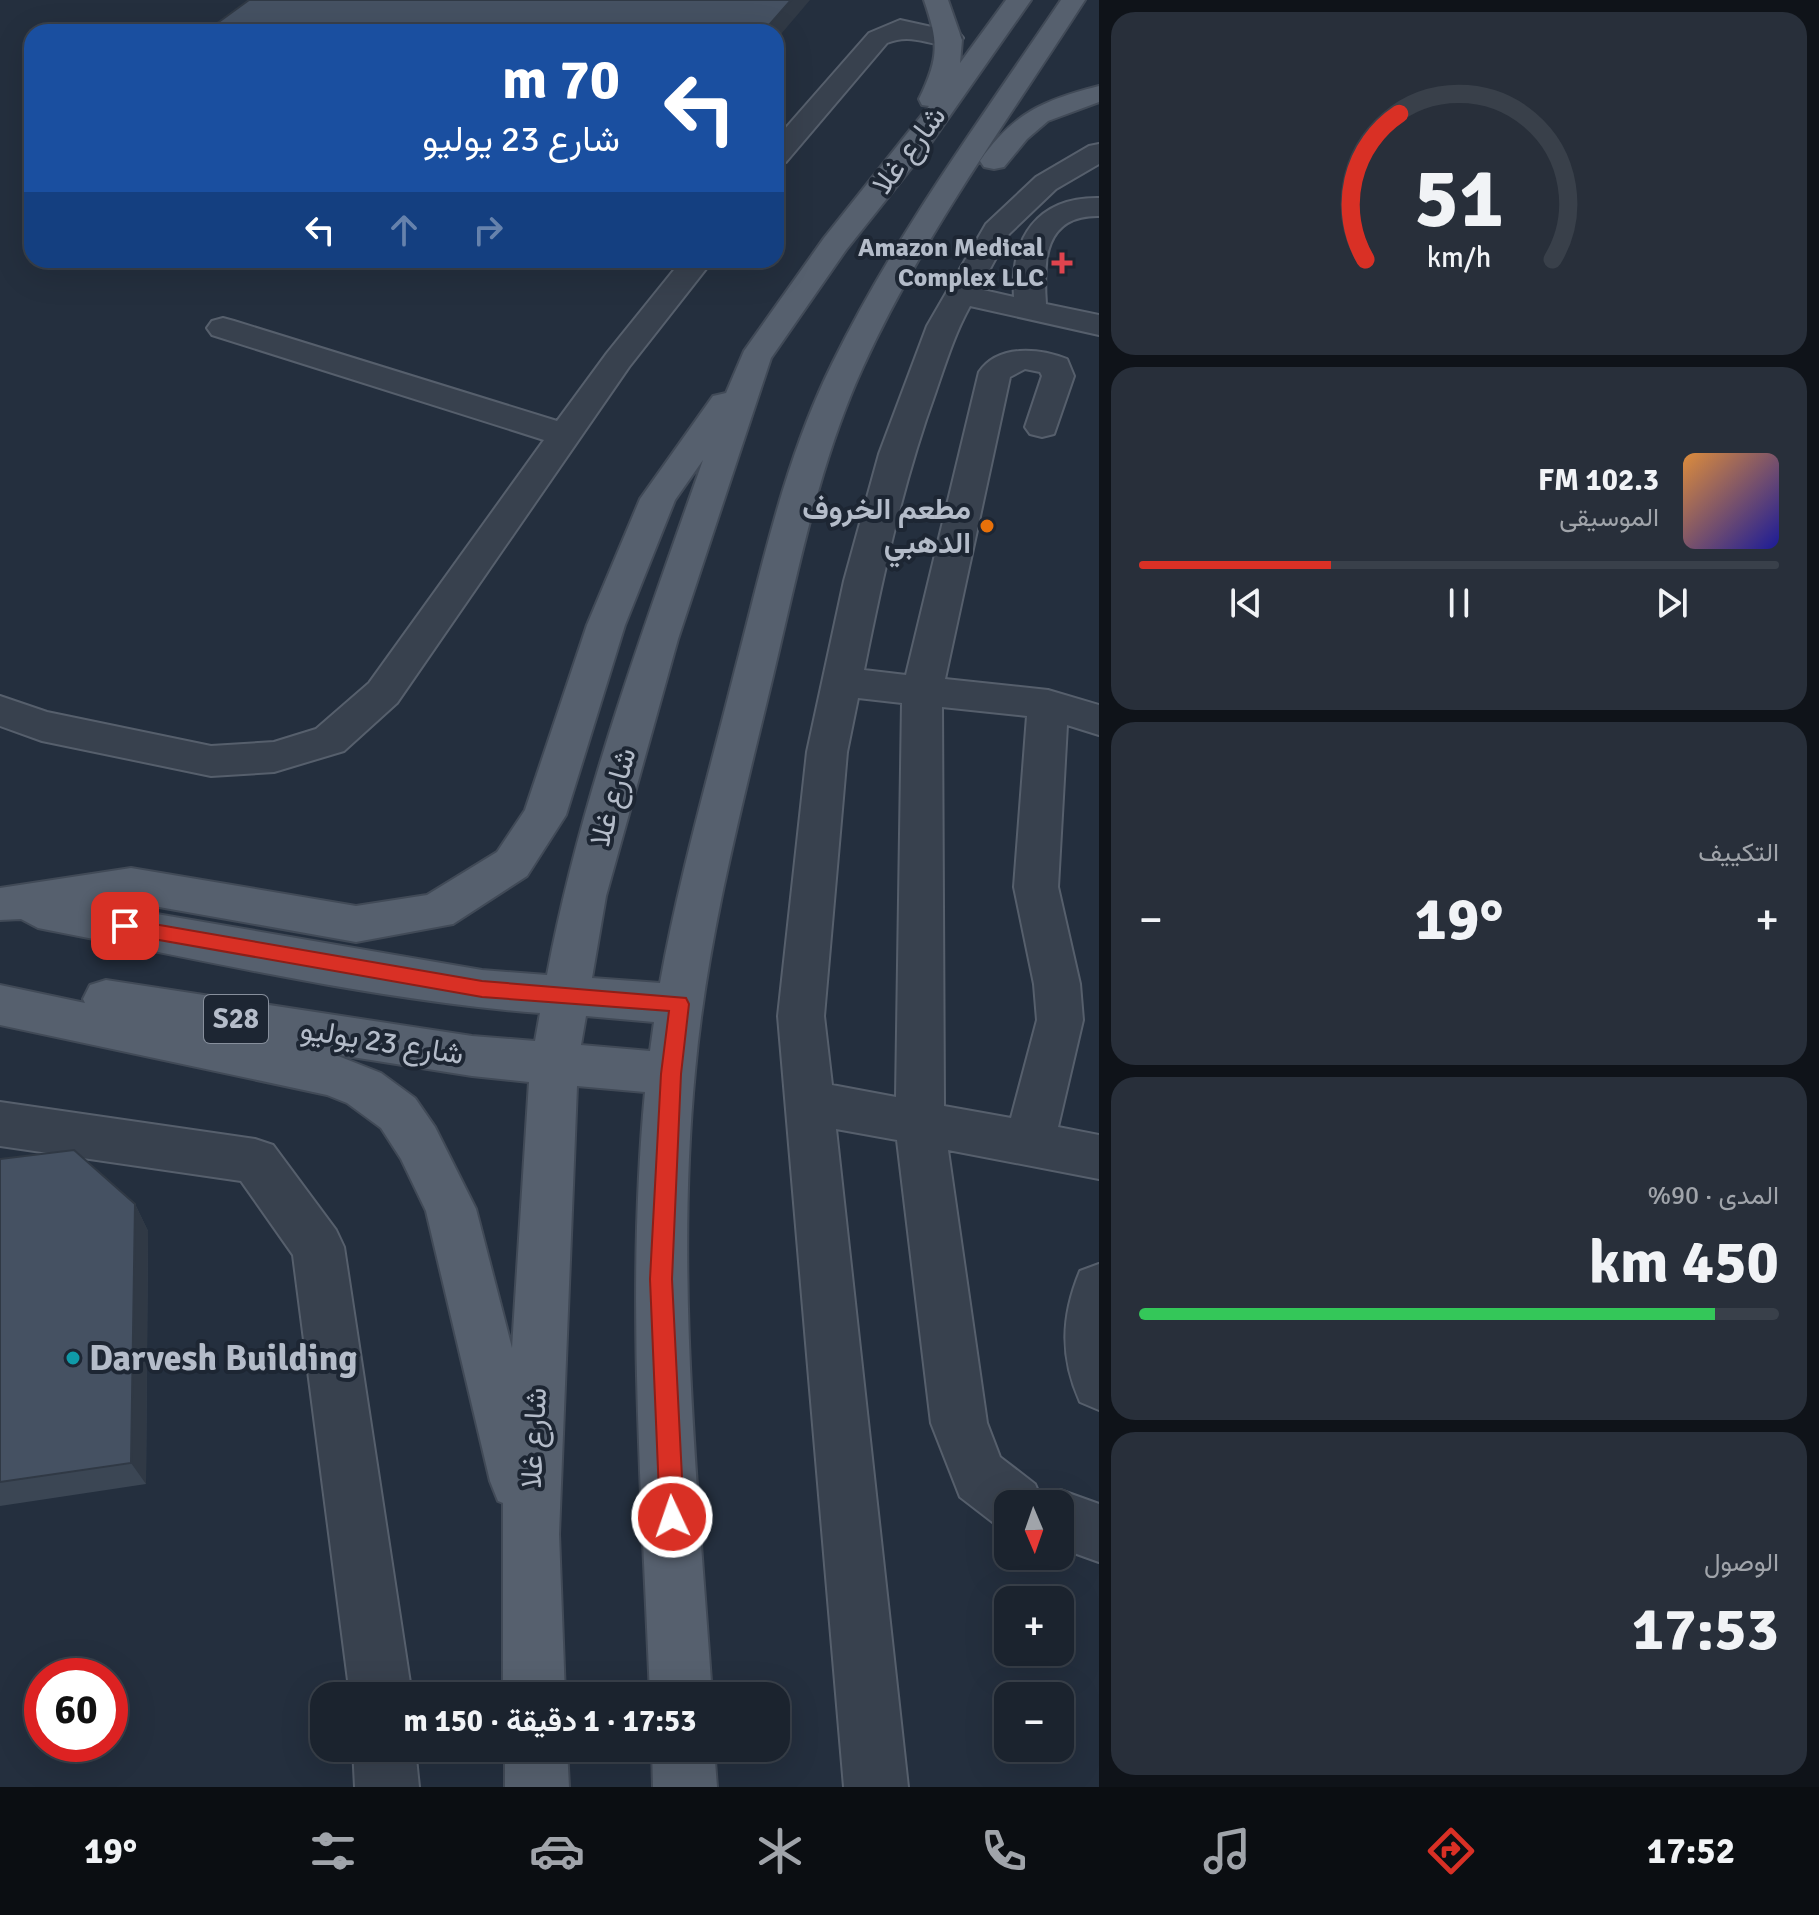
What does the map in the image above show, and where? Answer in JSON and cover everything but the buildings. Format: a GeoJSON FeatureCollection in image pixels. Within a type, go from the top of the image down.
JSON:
{"type":"FeatureCollection","features":[{"type":"Feature","properties":{"kind":"main road"},"geometry":{"type":"LineString","coordinates":[[918,141],[919,121],[949,65],[952,48],[936,0]]}},
{"type":"Feature","properties":{"kind":"main road","name":"شارع غلا"},"geometry":{"type":"LineString","coordinates":[[534,1682],[530,1534],[554,1066],[584,896],[659,639],[755,358],[835,244],[918,141],[1019,0]]}},
{"type":"Feature","properties":{"kind":"main road","name":"شارع غلا"},"geometry":{"type":"LineString","coordinates":[[680,1682],[661,1279],[671,1074],[680,1004],[715,823],[799,491],[845,370],[895,269],[1073,0]]}},
{"type":"Feature","properties":{"kind":"main road"},"geometry":{"type":"LineString","coordinates":[[944,197],[980,178],[1020,127],[1038,113],[1069,113],[1096,122]]}},
{"type":"Feature","properties":{"kind":"main road"},"geometry":{"type":"LineString","coordinates":[[2,903],[131,885],[356,924],[437,911],[512,864],[545,815],[606,625],[658,499],[755,358]]}},
{"type":"Feature","properties":{"kind":"main road","name":"S28"},"geometry":{"type":"LineString","coordinates":[[2,903],[482,989],[680,1004]]}},
{"type":"Feature","properties":{"kind":"main road","name":"شارع 23 يوليو"},"geometry":{"type":"LineString","coordinates":[[0,983],[554,1066],[671,1074]]}},
{"type":"Feature","properties":{"kind":"main road"},"geometry":{"type":"LineString","coordinates":[[0,1005],[332,1075],[364,1088],[398,1113],[418,1143],[451,1209],[497,1387],[530,1534]]}},
{"type":"Feature","properties":{"kind":"main road"},"geometry":{"type":"LineString","coordinates":[[536,1762],[537,1787]]}},
{"type":"Feature","properties":{"kind":"main road"},"geometry":{"type":"LineString","coordinates":[[684,1762],[685,1787]]}},
{"type":"Feature","properties":{"kind":"street"},"geometry":{"type":"LineString","coordinates":[[890,31],[899,15],[918,0]]}},
{"type":"Feature","properties":{"kind":"street"},"geometry":{"type":"LineString","coordinates":[[784,146],[878,38],[890,31],[916,30],[950,38]]}},
{"type":"Feature","properties":{"kind":"street"},"geometry":{"type":"LineString","coordinates":[[876,1787],[801,1016],[827,752],[863,581],[896,454],[943,326],[997,230],[1046,183],[1096,122]]}},
{"type":"Feature","properties":{"kind":"street"},"geometry":{"type":"LineString","coordinates":[[1030,309],[1029,263],[1051,219],[1077,207],[1099,207]]}},
{"type":"Feature","properties":{"kind":"street"},"geometry":{"type":"LineString","coordinates":[[0,711],[42,726],[211,761],[274,757],[330,740],[383,693],[618,360],[692,268]]}},
{"type":"Feature","properties":{"kind":"street"},"geometry":{"type":"LineString","coordinates":[[960,294],[1099,325]]}},
{"type":"Feature","properties":{"kind":"street"},"geometry":{"type":"LineString","coordinates":[[223,328],[565,435]]}},
{"type":"Feature","properties":{"kind":"street"},"geometry":{"type":"LineString","coordinates":[[997,1490],[980,1477],[959,1423],[920,1123],[922,691],[995,372],[1013,360],[1039,358],[1055,366],[1058,376],[1042,427]]}},
{"type":"Feature","properties":{"kind":"street"},"geometry":{"type":"LineString","coordinates":[[842,682],[1048,704],[1099,720]]}},
{"type":"Feature","properties":{"kind":"street"},"geometry":{"type":"LineString","coordinates":[[1029,1144],[1060,1020],[1057,984],[1036,887],[1048,704]]}},
{"type":"Feature","properties":{"kind":"street"},"geometry":{"type":"LineString","coordinates":[[809,1102],[1099,1157]]}},
{"type":"Feature","properties":{"kind":"street"},"geometry":{"type":"LineString","coordinates":[[0,1124],[255,1161],[318,1247],[379,1682]]}},
{"type":"Feature","properties":{"kind":"street"},"geometry":{"type":"LineString","coordinates":[[1099,1289],[1091,1348],[1099,1383]]}},
{"type":"Feature","properties":{"kind":"street"},"geometry":{"type":"LineString","coordinates":[[1074,1524],[1099,1533]]}},
{"type":"Feature","properties":{"kind":"street"},"geometry":{"type":"LineString","coordinates":[[385,1762],[387,1787]]}},
{"type":"Feature","properties":{"kind":"place","name":"Amazon Medical Complex LLC"},"geometry":{"type":"Point","coordinates":[1062,263]}},
{"type":"Feature","properties":{"kind":"place","name":"مطعم الخروف الدهبي"},"geometry":{"type":"Point","coordinates":[987,526]}},
{"type":"Feature","properties":{"kind":"place","name":"Darvesh Building"},"geometry":{"type":"Point","coordinates":[73,1358]}},
{"type":"Feature","properties":{"kind":"route"},"geometry":{"type":"LineString","coordinates":[[125,926],[482,989],[680,1004],[671,1074],[661,1279],[672,1517]]}}]}
